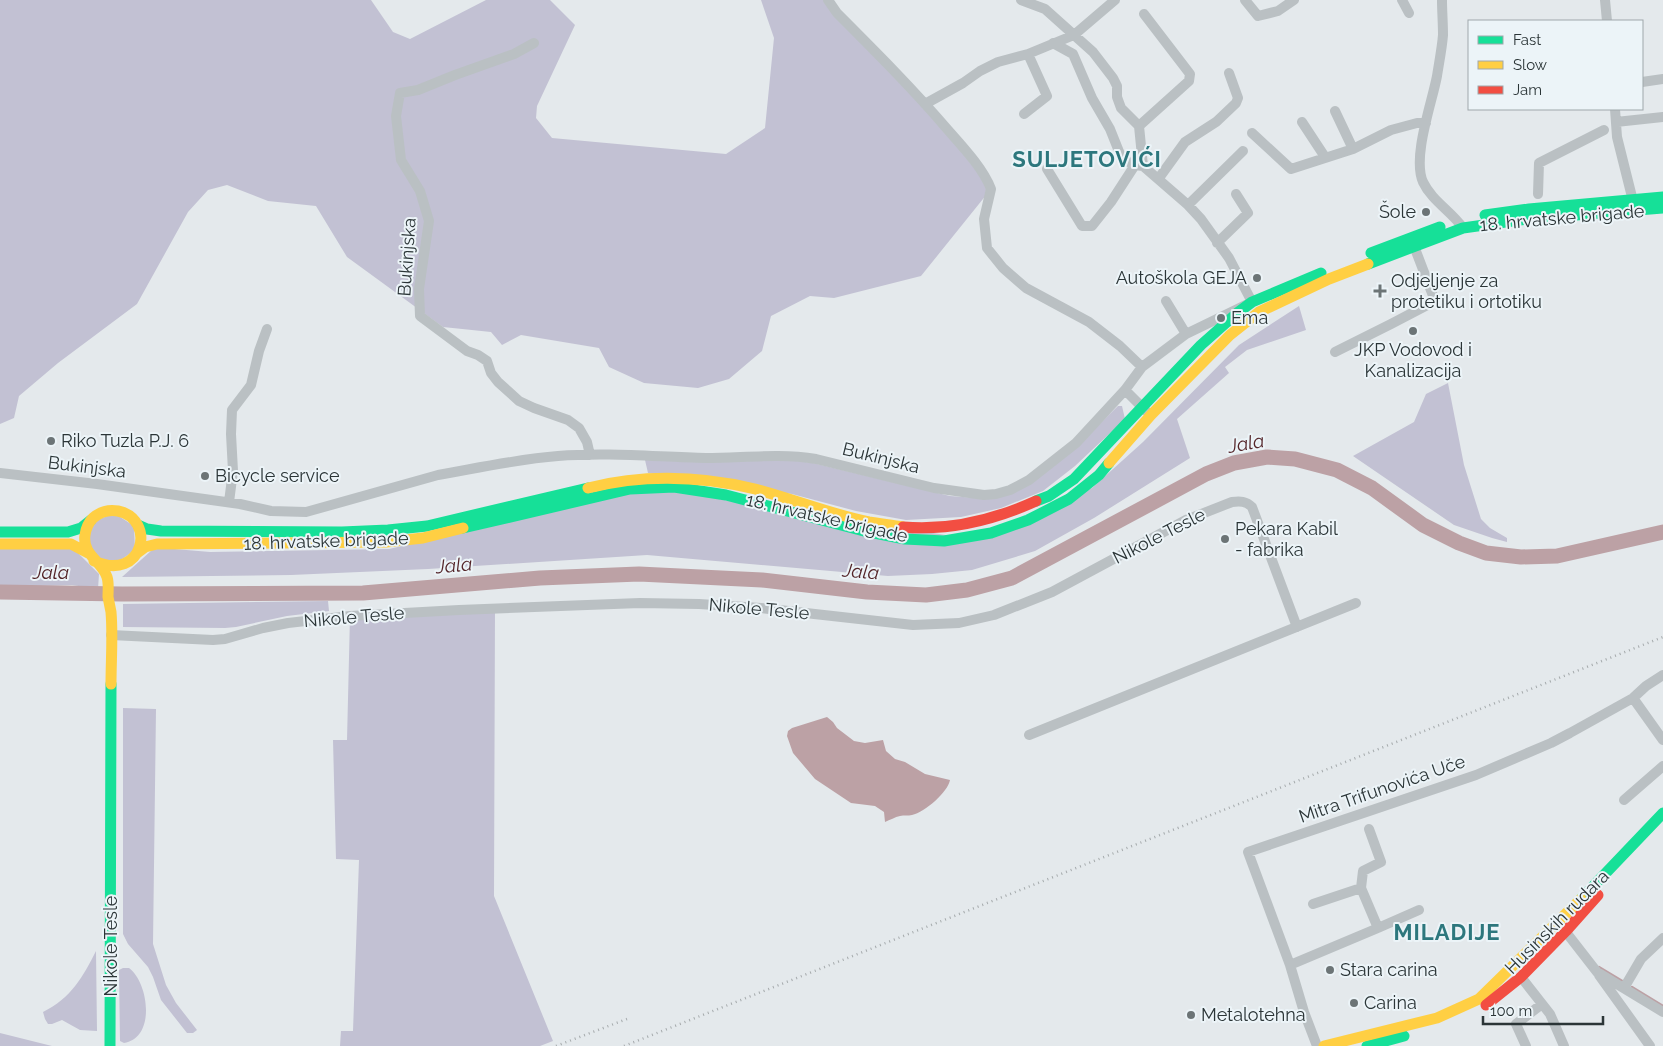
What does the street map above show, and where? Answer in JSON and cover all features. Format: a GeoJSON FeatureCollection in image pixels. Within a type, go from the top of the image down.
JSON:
{"type":"FeatureCollection","features":[{"type":"Feature","properties":{"kind":"main road","name":"18. hrvatske brigade"},"geometry":{"type":"LineString","coordinates":[[137,553],[145,547],[157,544],[358,543],[423,538],[630,489],[674,487],[726,495],[864,531],[906,538],[944,540],[991,533],[1028,520],[1069,499],[1099,475],[1146,411],[1201,345],[1252,302],[1353,260],[1460,224],[1519,210],[1663,197]]}},
{"type":"Feature","properties":{"kind":"main road","name":"18. hrvatske brigade"},"geometry":{"type":"LineString","coordinates":[[138,525],[161,532],[342,532],[388,530],[427,526],[616,481],[649,478],[683,478],[754,489],[869,522],[905,527],[936,528],[986,520],[1049,496],[1074,479],[1230,335],[1259,312],[1329,279],[1414,246],[1460,224],[1663,208]]}},
{"type":"Feature","properties":{"kind":"main road"},"geometry":{"type":"LineString","coordinates":[[0,532],[68,532],[81,528],[106,510],[116,510],[132,518],[138,525],[141,535],[141,544],[137,553],[126,564],[118,567],[101,565],[80,547],[70,544],[0,544]]}},
{"type":"Feature","properties":{"kind":"main road"},"geometry":{"type":"LineString","coordinates":[[90,520],[86,527],[84,545],[91,557],[112,580]]}},
{"type":"Feature","properties":{"kind":"main road","name":"Nikole Tesle"},"geometry":{"type":"LineString","coordinates":[[110,1046],[111,612],[115,597],[112,580],[126,564]]}},
{"type":"Feature","properties":{"kind":"main road","name":"Husinskih rudara"},"geometry":{"type":"LineString","coordinates":[[1375,1045],[1438,1026],[1482,1007],[1521,977],[1562,927],[1663,813]]}},
{"type":"Feature","properties":{"kind":"main road","name":"Husinskih rudara"},"geometry":{"type":"LineString","coordinates":[[1324,1046],[1437,1018],[1479,999],[1562,927],[1663,824]]}},
{"type":"Feature","properties":{"kind":"street"},"geometry":{"type":"LineString","coordinates":[[828,0],[837,13],[925,104],[965,149],[989,184],[991,189],[984,219],[987,248],[1003,268],[1026,288],[1089,322],[1120,346],[1142,367]]}},
{"type":"Feature","properties":{"kind":"street"},"geometry":{"type":"LineString","coordinates":[[1021,0],[1045,10],[1093,52],[1118,86],[1117,97],[1120,108],[1139,126],[1139,166],[1092,226],[1082,226],[1047,169]]}},
{"type":"Feature","properties":{"kind":"street"},"geometry":{"type":"LineString","coordinates":[[925,104],[998,62],[1028,54],[1074,35],[1115,0]]}},
{"type":"Feature","properties":{"kind":"street"},"geometry":{"type":"LineString","coordinates":[[1245,0],[1258,16],[1278,11],[1294,0]]}},
{"type":"Feature","properties":{"kind":"street"},"geometry":{"type":"LineString","coordinates":[[1402,0],[1409,13]]}},
{"type":"Feature","properties":{"kind":"street"},"geometry":{"type":"LineString","coordinates":[[1442,0],[1443,34],[1419,162],[1422,181],[1432,196],[1460,224]]}},
{"type":"Feature","properties":{"kind":"street"},"geometry":{"type":"LineString","coordinates":[[1605,0],[1606,19]]}},
{"type":"Feature","properties":{"kind":"street"},"geometry":{"type":"LineString","coordinates":[[1606,19],[1612,0]]}},
{"type":"Feature","properties":{"kind":"street"},"geometry":{"type":"LineString","coordinates":[[1139,126],[1189,81],[1190,74],[1144,14]]}},
{"type":"Feature","properties":{"kind":"street","name":"Bukinjska"},"geometry":{"type":"LineString","coordinates":[[534,43],[514,54],[418,90],[400,93],[396,116],[401,160],[420,191],[429,221],[419,289],[420,316],[467,351],[487,361],[491,372],[498,382],[519,401],[568,420],[579,428],[587,442],[590,454]]}},
{"type":"Feature","properties":{"kind":"street"},"geometry":{"type":"LineString","coordinates":[[1054,43],[1073,54],[1092,98],[1110,129],[1122,159],[1139,166],[1158,178],[1188,204],[1230,258],[1252,302]]}},
{"type":"Feature","properties":{"kind":"street"},"geometry":{"type":"LineString","coordinates":[[1024,114],[1047,96],[1028,54]]}},
{"type":"Feature","properties":{"kind":"street"},"geometry":{"type":"LineString","coordinates":[[1158,178],[1185,142],[1216,122],[1236,103],[1238,98],[1229,73]]}},
{"type":"Feature","properties":{"kind":"street"},"geometry":{"type":"LineString","coordinates":[[1643,82],[1663,79]]}},
{"type":"Feature","properties":{"kind":"street"},"geometry":{"type":"LineString","coordinates":[[1615,110],[1617,137],[1633,201]]}},
{"type":"Feature","properties":{"kind":"street"},"geometry":{"type":"LineString","coordinates":[[1335,111],[1353,149]]}},
{"type":"Feature","properties":{"kind":"street"},"geometry":{"type":"LineString","coordinates":[[1616,122],[1663,117]]}},
{"type":"Feature","properties":{"kind":"street"},"geometry":{"type":"LineString","coordinates":[[1302,122],[1324,157]]}},
{"type":"Feature","properties":{"kind":"street"},"geometry":{"type":"LineString","coordinates":[[1252,133],[1291,169],[1353,149],[1391,130],[1417,122],[1426,122]]}},
{"type":"Feature","properties":{"kind":"street"},"geometry":{"type":"LineString","coordinates":[[1538,194],[1539,163],[1604,130]]}},
{"type":"Feature","properties":{"kind":"street"},"geometry":{"type":"LineString","coordinates":[[1188,204],[1243,151]]}},
{"type":"Feature","properties":{"kind":"street"},"geometry":{"type":"LineString","coordinates":[[1217,243],[1248,213],[1236,194]]}},
{"type":"Feature","properties":{"kind":"street"},"geometry":{"type":"LineString","coordinates":[[1335,352],[1435,301],[1414,246]]}},
{"type":"Feature","properties":{"kind":"street"},"geometry":{"type":"LineString","coordinates":[[1166,301],[1186,334]]}},
{"type":"Feature","properties":{"kind":"street","name":"Bukinjska"},"geometry":{"type":"LineString","coordinates":[[0,473],[229,502],[271,511],[306,512],[447,474],[529,459],[590,454],[707,458],[796,456],[816,459],[934,488],[971,494],[996,494],[1010,490],[1029,480],[1076,443],[1125,390],[1142,367],[1186,334],[1252,302]]}},
{"type":"Feature","properties":{"kind":"street"},"geometry":{"type":"LineString","coordinates":[[229,502],[233,471],[232,410],[250,385],[267,329]]}},
{"type":"Feature","properties":{"kind":"street"},"geometry":{"type":"LineString","coordinates":[[1125,390],[1146,411]]}},
{"type":"Feature","properties":{"kind":"street","name":"Nikole Tesle"},"geometry":{"type":"LineString","coordinates":[[111,635],[213,640],[225,639],[288,623],[358,616],[640,603],[761,608],[913,626],[937,626],[994,615],[1052,592],[1186,520],[1239,501],[1247,503],[1252,507],[1297,627]]}},
{"type":"Feature","properties":{"kind":"street"},"geometry":{"type":"LineString","coordinates":[[1029,735],[1356,603]]}},
{"type":"Feature","properties":{"kind":"street","name":"Mitra Trifunovića Uče"},"geometry":{"type":"LineString","coordinates":[[1317,1046],[1304,1012],[1290,965],[1248,852],[1476,775],[1552,743],[1633,698],[1646,686],[1663,675]]}},
{"type":"Feature","properties":{"kind":"street"},"geometry":{"type":"LineString","coordinates":[[1633,698],[1663,740]]}},
{"type":"Feature","properties":{"kind":"street"},"geometry":{"type":"LineString","coordinates":[[1624,800],[1663,766]]}},
{"type":"Feature","properties":{"kind":"street","name":"Mitra Trifunovića Uče"},"geometry":{"type":"LineString","coordinates":[[1361,888],[1363,871],[1381,862],[1369,829]]}},
{"type":"Feature","properties":{"kind":"street"},"geometry":{"type":"LineString","coordinates":[[1313,904],[1361,888],[1378,928]]}},
{"type":"Feature","properties":{"kind":"street"},"geometry":{"type":"LineString","coordinates":[[1290,965],[1419,910]]}},
{"type":"Feature","properties":{"kind":"street"},"geometry":{"type":"LineString","coordinates":[[1562,927],[1598,972],[1650,1046]]}},
{"type":"Feature","properties":{"kind":"street"},"geometry":{"type":"LineString","coordinates":[[1624,988],[1641,959],[1663,938]]}},
{"type":"Feature","properties":{"kind":"street"},"geometry":{"type":"LineString","coordinates":[[1598,972],[1663,1012]]}},
{"type":"Feature","properties":{"kind":"street"},"geometry":{"type":"LineString","coordinates":[[1521,977],[1550,1014],[1564,1046]]}},
{"type":"Feature","properties":{"kind":"street"},"geometry":{"type":"LineString","coordinates":[[1526,1046],[1516,1024],[1542,1004]]}},
{"type":"Feature","properties":{"kind":"shaded area"},"geometry":{"type":"Polygon","coordinates":[[[0,0],[371,0],[393,32],[410,39],[486,0],[550,0],[575,25],[537,106],[536,118],[552,138],[726,154],[765,128],[774,38],[761,0],[828,0],[908,85],[991,189],[921,276],[834,298],[810,296],[771,316],[762,351],[729,379],[698,388],[644,383],[609,367],[599,348],[521,335],[502,345],[491,332],[443,327],[347,257],[316,206],[268,201],[227,185],[208,190],[188,212],[137,304],[58,363],[19,396],[14,418],[0,424],[0,0]]]}},
{"type":"Feature","properties":{"kind":"shaded area"},"geometry":{"type":"Polygon","coordinates":[[[1299,306],[1306,330],[1247,350],[1225,367],[1229,373],[1177,419],[1190,458],[1094,518],[1035,551],[972,570],[888,576],[647,555],[428,569],[291,575],[122,577],[152,550],[163,548],[210,552],[389,549],[630,493],[671,490],[746,504],[978,540],[1092,488],[1143,442],[1239,345],[1299,306]]]}},
{"type":"Feature","properties":{"kind":"shaded area"},"geometry":{"type":"Polygon","coordinates":[[[1448,383],[1464,465],[1481,519],[1490,528],[1507,538],[1507,542],[1454,525],[1353,456],[1414,422],[1426,394],[1448,383]]]}},
{"type":"Feature","properties":{"kind":"shaded area"},"geometry":{"type":"Polygon","coordinates":[[[1118,406],[1122,406],[1125,419],[1075,466],[1043,491],[1001,508],[961,517],[906,520],[856,511],[792,494],[648,473],[645,460],[784,459],[813,463],[950,496],[976,498],[1010,494],[1077,446],[1118,406]]]}},
{"type":"Feature","properties":{"kind":"shaded area"},"geometry":{"type":"Polygon","coordinates":[[[114,513],[134,526],[135,550],[115,564],[92,555],[88,531],[92,524],[114,513]]]}},
{"type":"Feature","properties":{"kind":"shaded area"},"geometry":{"type":"Polygon","coordinates":[[[0,548],[70,548],[78,553],[99,574],[98,589],[72,585],[0,587],[0,548]]]}},
{"type":"Feature","properties":{"kind":"shaded area"},"geometry":{"type":"Polygon","coordinates":[[[328,601],[329,611],[287,616],[236,627],[123,627],[123,604],[328,601]]]}},
{"type":"Feature","properties":{"kind":"shaded area"},"geometry":{"type":"Polygon","coordinates":[[[495,608],[494,896],[553,1041],[540,1046],[340,1046],[341,1031],[353,1031],[359,860],[336,859],[333,740],[347,740],[350,616],[495,608]]]}},
{"type":"Feature","properties":{"kind":"shaded area"},"geometry":{"type":"Polygon","coordinates":[[[123,708],[156,709],[153,944],[166,985],[176,1003],[197,1030],[193,1033],[187,1033],[161,1000],[148,967],[128,944],[123,934],[123,708]]]}},
{"type":"Feature","properties":{"kind":"shaded area"},"geometry":{"type":"Polygon","coordinates":[[[827,717],[837,728],[854,741],[865,743],[883,740],[886,751],[895,759],[905,762],[925,774],[950,780],[948,785],[941,796],[923,810],[912,815],[898,816],[885,822],[884,812],[875,806],[851,803],[815,779],[793,753],[787,736],[788,731],[792,728],[827,717]]]}},
{"type":"Feature","properties":{"kind":"shaded area"},"geometry":{"type":"Polygon","coordinates":[[[96,951],[97,1031],[80,1030],[62,1020],[48,1024],[43,1012],[69,993],[86,970],[96,951]]]}},
{"type":"Feature","properties":{"kind":"shaded area"},"geometry":{"type":"Polygon","coordinates":[[[129,968],[136,975],[145,997],[146,1009],[145,1021],[141,1031],[134,1039],[124,1043],[120,1041],[119,970],[129,968]]]}},
{"type":"Feature","properties":{"kind":"shaded area"},"geometry":{"type":"Polygon","coordinates":[[[0,1033],[52,1046],[0,1046],[0,1033]]]}},
{"type":"Feature","properties":{"kind":"waterway","name":"Jala"},"geometry":{"type":"LineString","coordinates":[[0,592],[122,594],[363,593],[540,578],[639,574],[762,580],[867,592],[926,595],[967,590],[1012,578],[1206,474],[1234,463],[1267,457],[1295,459],[1337,470],[1372,488],[1423,525],[1459,543],[1486,553],[1521,557],[1557,556],[1663,532]]}},
{"type":"Feature","properties":{"kind":"waterway"},"geometry":{"type":"LineString","coordinates":[[1599,967],[1624,982]]}},
{"type":"Feature","properties":{"kind":"waterway"},"geometry":{"type":"LineString","coordinates":[[1632,987],[1663,1006]]}},
{"type":"Feature","properties":{"kind":"railway"},"geometry":{"type":"LineString","coordinates":[[624,1046],[1663,637]]}},
{"type":"Feature","properties":{"kind":"railway"},"geometry":{"type":"LineString","coordinates":[[556,1046],[627,1019]]}},
{"type":"Feature","properties":{"kind":"traffic: fast"},"geometry":{"type":"LineString","coordinates":[[1485,215],[1529,209],[1663,197]]}},
{"type":"Feature","properties":{"kind":"traffic: fast"},"geometry":{"type":"LineString","coordinates":[[1368,264],[1463,228],[1527,219],[1663,208]]}},
{"type":"Feature","properties":{"kind":"traffic: fast"},"geometry":{"type":"LineString","coordinates":[[1371,253],[1440,227]]}},
{"type":"Feature","properties":{"kind":"traffic: fast"},"geometry":{"type":"LineString","coordinates":[[1036,501],[1049,496],[1074,479],[1201,345],[1236,314],[1252,302],[1321,273]]}},
{"type":"Feature","properties":{"kind":"traffic: fast"},"geometry":{"type":"LineString","coordinates":[[463,528],[630,489],[674,487],[726,495],[864,531],[905,539],[944,541],[991,533],[1028,520],[1069,499],[1099,475],[1109,463]]}},
{"type":"Feature","properties":{"kind":"traffic: fast"},"geometry":{"type":"LineString","coordinates":[[138,525],[147,529],[161,531],[342,532],[388,530],[427,526],[588,488]]}},
{"type":"Feature","properties":{"kind":"traffic: fast"},"geometry":{"type":"LineString","coordinates":[[0,532],[68,532],[81,528],[91,520]]}},
{"type":"Feature","properties":{"kind":"traffic: fast"},"geometry":{"type":"LineString","coordinates":[[110,1046],[111,684]]}},
{"type":"Feature","properties":{"kind":"traffic: fast"},"geometry":{"type":"LineString","coordinates":[[1581,899],[1663,813]]}},
{"type":"Feature","properties":{"kind":"traffic: fast"},"geometry":{"type":"LineString","coordinates":[[1367,1046],[1404,1036]]}},
{"type":"Feature","properties":{"kind":"traffic: slow"},"geometry":{"type":"LineString","coordinates":[[1109,463],[1151,415],[1230,335],[1259,312],[1329,279],[1368,264]]}},
{"type":"Feature","properties":{"kind":"traffic: slow"},"geometry":{"type":"LineString","coordinates":[[588,488],[630,480],[672,478],[714,481],[755,489],[854,519],[903,527]]}},
{"type":"Feature","properties":{"kind":"traffic: slow"},"geometry":{"type":"LineString","coordinates":[[94,561],[111,565],[124,564],[134,557],[139,547],[141,536],[138,525],[130,516],[114,510],[101,513],[90,522],[85,535],[86,548],[93,558],[97,562],[101,566],[108,579],[108,597],[112,621],[111,684]]}},
{"type":"Feature","properties":{"kind":"traffic: slow"},"geometry":{"type":"LineString","coordinates":[[137,553],[145,547],[157,544],[386,542],[423,538],[463,528]]}},
{"type":"Feature","properties":{"kind":"traffic: slow"},"geometry":{"type":"LineString","coordinates":[[0,544],[71,544],[88,553]]}},
{"type":"Feature","properties":{"kind":"traffic: slow"},"geometry":{"type":"LineString","coordinates":[[1324,1046],[1437,1018],[1479,999],[1581,899]]}},
{"type":"Feature","properties":{"kind":"traffic: jam"},"geometry":{"type":"LineString","coordinates":[[903,527],[920,528],[971,523],[1004,514],[1036,501]]}},
{"type":"Feature","properties":{"kind":"traffic: jam"},"geometry":{"type":"LineString","coordinates":[[1486,1005],[1521,977],[1598,895]]}},
{"type":"Feature","properties":{"kind":"place","name":"Šole"},"geometry":{"type":"Point","coordinates":[1426,212]}},
{"type":"Feature","properties":{"kind":"place","name":"Autoškola GEJA"},"geometry":{"type":"Point","coordinates":[1257,278]}},
{"type":"Feature","properties":{"kind":"place","name":"Odjeljenje za protetiku i ortotiku"},"geometry":{"type":"Point","coordinates":[1380,291]}},
{"type":"Feature","properties":{"kind":"place","name":"Ema"},"geometry":{"type":"Point","coordinates":[1221,318]}},
{"type":"Feature","properties":{"kind":"place","name":"JKP Vodovod i Kanalizacija"},"geometry":{"type":"Point","coordinates":[1413,331]}},
{"type":"Feature","properties":{"kind":"place","name":"Riko Tuzla P.J. 6"},"geometry":{"type":"Point","coordinates":[51,441]}},
{"type":"Feature","properties":{"kind":"place","name":"Bicycle service"},"geometry":{"type":"Point","coordinates":[205,476]}},
{"type":"Feature","properties":{"kind":"place","name":"Pekara Kabil - fabrika"},"geometry":{"type":"Point","coordinates":[1225,539]}},
{"type":"Feature","properties":{"kind":"place","name":"Stara carina"},"geometry":{"type":"Point","coordinates":[1330,970]}},
{"type":"Feature","properties":{"kind":"place","name":"Carina"},"geometry":{"type":"Point","coordinates":[1354,1003]}},
{"type":"Feature","properties":{"kind":"place","name":"Metalotehna"},"geometry":{"type":"Point","coordinates":[1191,1015]}},
{"type":"Feature","properties":{"kind":"district","name":"SULJETOVIĆI"},"geometry":{"type":"Point","coordinates":[1087,159]}},
{"type":"Feature","properties":{"kind":"district","name":"MILADIJE"},"geometry":{"type":"Point","coordinates":[1447,932]}}]}
